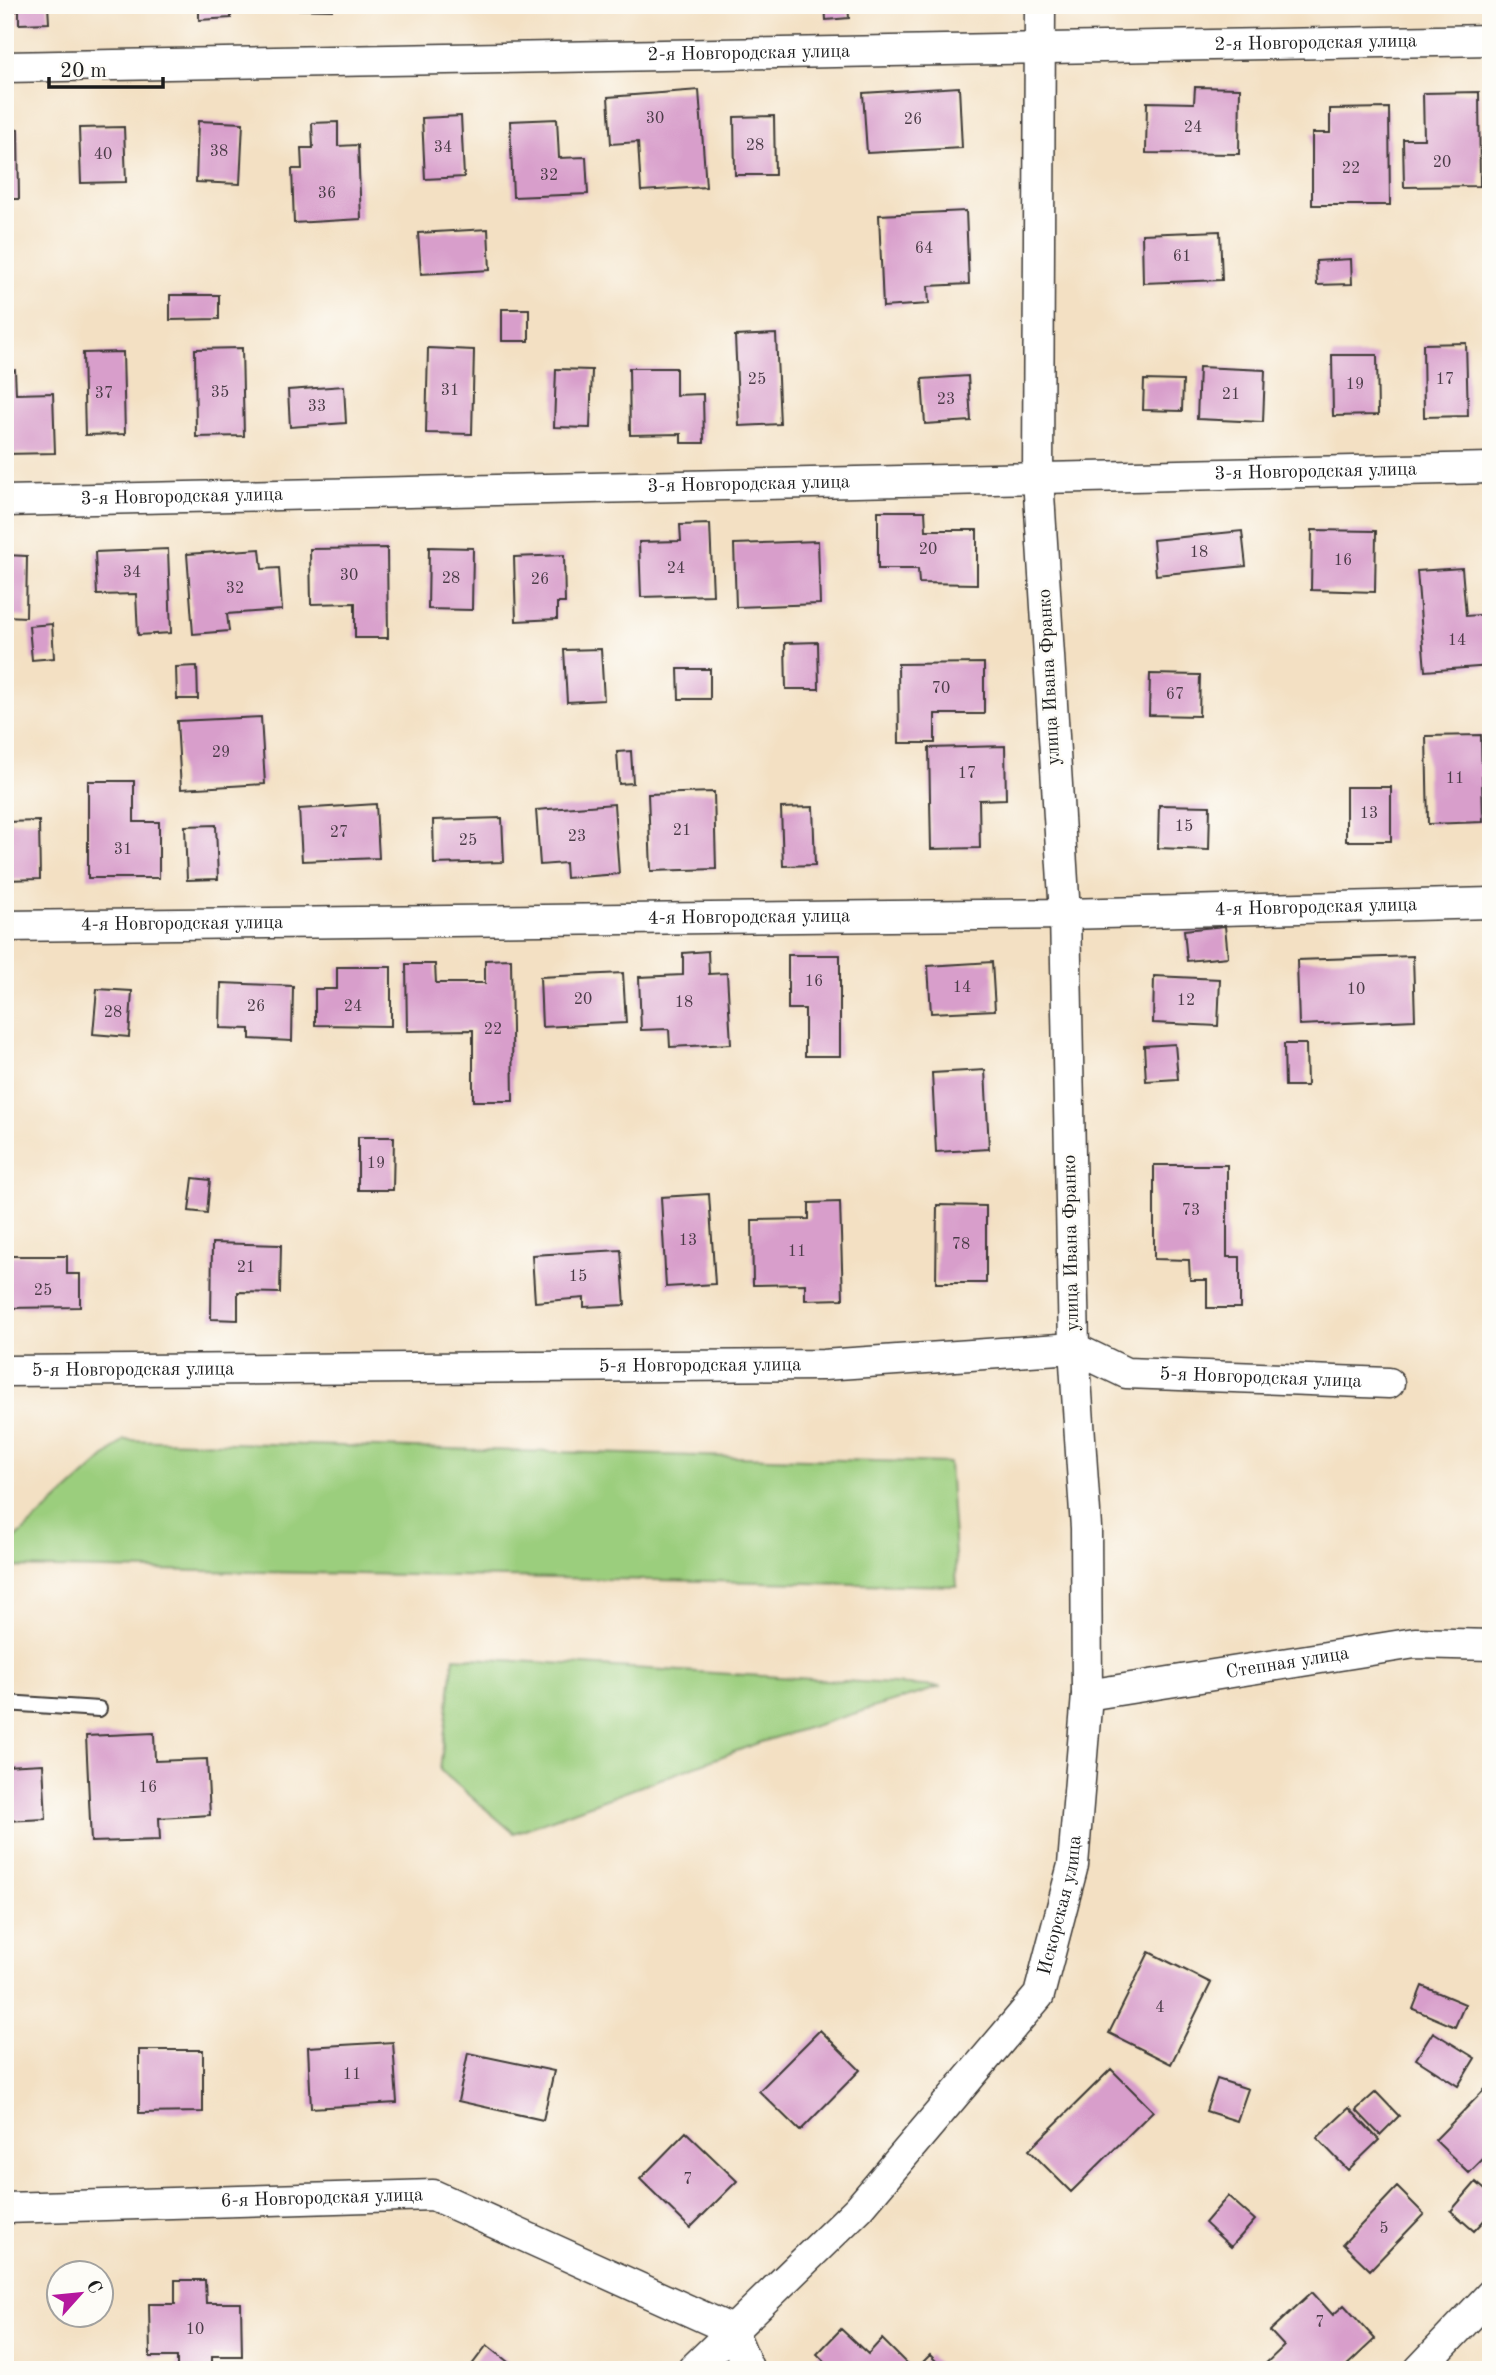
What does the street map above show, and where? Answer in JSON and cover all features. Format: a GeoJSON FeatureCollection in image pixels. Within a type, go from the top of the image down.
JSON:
{"type":"FeatureCollection","features":[{"type":"Feature","properties":{"kind":"street","name":"улица Ивана Франко"},"geometry":{"type":"LineString","coordinates":[[1040,5],[1038,478],[1065,914],[1074,1348]]}},
{"type":"Feature","properties":{"kind":"street","name":"2-я Новгородская улица"},"geometry":{"type":"LineString","coordinates":[[5,67],[1491,40]]}},
{"type":"Feature","properties":{"kind":"street","name":"3-я Новгородская улица"},"geometry":{"type":"LineString","coordinates":[[5,501],[1491,468]]}},
{"type":"Feature","properties":{"kind":"street","name":"4-я Новгородская улица"},"geometry":{"type":"LineString","coordinates":[[5,926],[1065,914],[1491,903]]}},
{"type":"Feature","properties":{"kind":"street","name":"5-я Новгородская улица"},"geometry":{"type":"LineString","coordinates":[[5,1371],[823,1364],[1074,1348],[1126,1373],[1389,1383]]}},
{"type":"Feature","properties":{"kind":"street","name":"Искорская улица"},"geometry":{"type":"LineString","coordinates":[[692,2370],[859,2208],[1039,1995],[1073,1866],[1087,1695],[1086,1528],[1074,1348]]}},
{"type":"Feature","properties":{"kind":"street","name":"Степная улица"},"geometry":{"type":"LineString","coordinates":[[1087,1695],[1415,1643],[1491,1644]]}},
{"type":"Feature","properties":{"kind":"street","name":"6-я Новгородская улица"},"geometry":{"type":"LineString","coordinates":[[5,2208],[433,2195],[732,2330]]}},
{"type":"Feature","properties":{"kind":"street"},"geometry":{"type":"LineString","coordinates":[[1419,2370],[1491,2294]]}},
{"type":"Feature","properties":{"kind":"street"},"geometry":{"type":"LineString","coordinates":[[732,2330],[749,2370]]}},
{"type":"Feature","properties":{"kind":"lane"},"geometry":{"type":"LineString","coordinates":[[5,1703],[99,1709]]}},
{"type":"Feature","properties":{"kind":"green space"},"geometry":{"type":"Polygon","coordinates":[[[124,1440],[949,1463],[957,1586],[5,1567],[5,1548],[124,1440]]]}},
{"type":"Feature","properties":{"kind":"green space"},"geometry":{"type":"Polygon","coordinates":[[[454,1657],[941,1687],[758,1743],[514,1833],[440,1770],[454,1657]]]}},
{"type":"Feature","properties":{"kind":"building"},"geometry":{"type":"Polygon","coordinates":[[[5,5],[48,5],[49,23],[19,24],[19,11],[5,11],[5,5]]]}},
{"type":"Feature","properties":{"kind":"building"},"geometry":{"type":"Polygon","coordinates":[[[199,5],[231,5],[231,18],[199,20],[199,5]]]}},
{"type":"Feature","properties":{"kind":"building"},"geometry":{"type":"Polygon","coordinates":[[[290,5],[332,5],[332,10],[290,9],[290,5]]]}},
{"type":"Feature","properties":{"kind":"building"},"geometry":{"type":"Polygon","coordinates":[[[825,5],[848,5],[849,18],[826,20],[825,5]]]}},
{"type":"Feature","properties":{"kind":"building"},"geometry":{"type":"Polygon","coordinates":[[[959,87],[962,148],[867,153],[863,93],[959,87]]]}},
{"type":"Feature","properties":{"kind":"building"},"geometry":{"type":"Polygon","coordinates":[[[1195,87],[1240,88],[1239,154],[1146,153],[1147,102],[1194,103],[1195,87]]]}},
{"type":"Feature","properties":{"kind":"building"},"geometry":{"type":"Polygon","coordinates":[[[699,90],[706,187],[641,191],[638,142],[611,144],[608,97],[699,90]]]}},
{"type":"Feature","properties":{"kind":"building"},"geometry":{"type":"Polygon","coordinates":[[[1479,92],[1480,186],[1404,187],[1403,139],[1424,139],[1423,93],[1479,92]]]}},
{"type":"Feature","properties":{"kind":"building"},"geometry":{"type":"Polygon","coordinates":[[[1389,108],[1390,205],[1312,205],[1312,133],[1330,133],[1330,109],[1389,108]]]}},
{"type":"Feature","properties":{"kind":"building"},"geometry":{"type":"Polygon","coordinates":[[[461,116],[464,177],[425,179],[422,118],[461,116]]]}},
{"type":"Feature","properties":{"kind":"building"},"geometry":{"type":"Polygon","coordinates":[[[774,116],[775,175],[735,175],[734,117],[774,116]]]}},
{"type":"Feature","properties":{"kind":"building"},"geometry":{"type":"Polygon","coordinates":[[[557,119],[559,158],[586,157],[588,194],[513,197],[510,121],[557,119]]]}},
{"type":"Feature","properties":{"kind":"building"},"geometry":{"type":"Polygon","coordinates":[[[198,121],[243,123],[240,184],[196,182],[198,121]]]}},
{"type":"Feature","properties":{"kind":"building"},"geometry":{"type":"Polygon","coordinates":[[[338,122],[338,146],[358,145],[361,219],[294,223],[292,169],[302,169],[301,148],[313,148],[312,123],[338,122]]]}},
{"type":"Feature","properties":{"kind":"building"},"geometry":{"type":"Polygon","coordinates":[[[124,127],[126,182],[81,183],[79,128],[124,127]]]}},
{"type":"Feature","properties":{"kind":"building"},"geometry":{"type":"Polygon","coordinates":[[[18,129],[19,199],[5,199],[5,130],[18,129]]]}},
{"type":"Feature","properties":{"kind":"building"},"geometry":{"type":"Polygon","coordinates":[[[966,211],[969,284],[928,286],[929,304],[883,307],[879,215],[966,211]]]}},
{"type":"Feature","properties":{"kind":"building"},"geometry":{"type":"Polygon","coordinates":[[[488,229],[490,270],[421,274],[418,233],[488,229]]]}},
{"type":"Feature","properties":{"kind":"building"},"geometry":{"type":"Polygon","coordinates":[[[1220,231],[1222,280],[1143,283],[1142,234],[1220,231]]]}},
{"type":"Feature","properties":{"kind":"building"},"geometry":{"type":"Polygon","coordinates":[[[1351,259],[1352,284],[1317,285],[1316,261],[1351,259]]]}},
{"type":"Feature","properties":{"kind":"building"},"geometry":{"type":"Polygon","coordinates":[[[170,295],[219,295],[219,319],[170,320],[170,295]]]}},
{"type":"Feature","properties":{"kind":"building"},"geometry":{"type":"Polygon","coordinates":[[[502,309],[529,309],[529,341],[502,341],[502,309]]]}},
{"type":"Feature","properties":{"kind":"building"},"geometry":{"type":"Polygon","coordinates":[[[776,334],[780,424],[739,426],[735,336],[776,334]]]}},
{"type":"Feature","properties":{"kind":"building"},"geometry":{"type":"Polygon","coordinates":[[[1466,343],[1468,416],[1424,417],[1423,344],[1466,343]]]}},
{"type":"Feature","properties":{"kind":"building"},"geometry":{"type":"Polygon","coordinates":[[[242,348],[244,436],[196,437],[195,349],[242,348]]]}},
{"type":"Feature","properties":{"kind":"building"},"geometry":{"type":"Polygon","coordinates":[[[428,348],[474,350],[472,434],[426,433],[428,348]]]}},
{"type":"Feature","properties":{"kind":"building"},"geometry":{"type":"Polygon","coordinates":[[[123,352],[125,434],[85,435],[83,353],[123,352]]]}},
{"type":"Feature","properties":{"kind":"building"},"geometry":{"type":"Polygon","coordinates":[[[1332,355],[1377,355],[1378,415],[1333,416],[1332,355]]]}},
{"type":"Feature","properties":{"kind":"building"},"geometry":{"type":"Polygon","coordinates":[[[1199,367],[1265,370],[1263,422],[1197,419],[1199,367]]]}},
{"type":"Feature","properties":{"kind":"building"},"geometry":{"type":"Polygon","coordinates":[[[629,368],[676,368],[676,395],[703,394],[704,443],[681,443],[681,434],[630,435],[629,368]]]}},
{"type":"Feature","properties":{"kind":"building"},"geometry":{"type":"Polygon","coordinates":[[[556,369],[592,370],[590,428],[554,427],[556,369]]]}},
{"type":"Feature","properties":{"kind":"building"},"geometry":{"type":"Polygon","coordinates":[[[15,370],[16,394],[53,393],[55,453],[5,454],[5,371],[15,370]]]}},
{"type":"Feature","properties":{"kind":"building"},"geometry":{"type":"Polygon","coordinates":[[[968,376],[971,421],[925,424],[922,379],[968,376]]]}},
{"type":"Feature","properties":{"kind":"building"},"geometry":{"type":"Polygon","coordinates":[[[1144,380],[1183,381],[1182,411],[1143,410],[1144,380]]]}},
{"type":"Feature","properties":{"kind":"building"},"geometry":{"type":"Polygon","coordinates":[[[344,386],[346,423],[290,427],[288,390],[344,386]]]}},
{"type":"Feature","properties":{"kind":"building"},"geometry":{"type":"Polygon","coordinates":[[[878,511],[925,511],[926,530],[977,530],[977,584],[919,583],[918,569],[878,569],[878,511]]]}},
{"type":"Feature","properties":{"kind":"building"},"geometry":{"type":"Polygon","coordinates":[[[710,524],[713,595],[641,597],[639,542],[681,541],[680,525],[710,524]]]}},
{"type":"Feature","properties":{"kind":"building"},"geometry":{"type":"Polygon","coordinates":[[[1312,530],[1376,531],[1375,592],[1311,590],[1312,530]]]}},
{"type":"Feature","properties":{"kind":"building"},"geometry":{"type":"Polygon","coordinates":[[[1242,531],[1246,566],[1156,575],[1153,540],[1242,531]]]}},
{"type":"Feature","properties":{"kind":"building"},"geometry":{"type":"Polygon","coordinates":[[[818,541],[820,604],[736,607],[734,544],[818,541]]]}},
{"type":"Feature","properties":{"kind":"building"},"geometry":{"type":"Polygon","coordinates":[[[429,547],[473,548],[472,610],[428,609],[429,547]]]}},
{"type":"Feature","properties":{"kind":"building"},"geometry":{"type":"Polygon","coordinates":[[[387,548],[388,638],[355,638],[355,603],[311,604],[310,549],[387,548]]]}},
{"type":"Feature","properties":{"kind":"building"},"geometry":{"type":"Polygon","coordinates":[[[168,549],[171,633],[138,635],[136,594],[97,595],[95,552],[168,549]]]}},
{"type":"Feature","properties":{"kind":"building"},"geometry":{"type":"Polygon","coordinates":[[[260,549],[262,569],[279,568],[282,610],[227,614],[229,631],[193,634],[187,554],[260,549]]]}},
{"type":"Feature","properties":{"kind":"building"},"geometry":{"type":"Polygon","coordinates":[[[5,555],[27,556],[26,617],[5,616],[5,555]]]}},
{"type":"Feature","properties":{"kind":"building"},"geometry":{"type":"Polygon","coordinates":[[[564,555],[565,603],[557,603],[557,619],[516,621],[514,557],[564,555]]]}},
{"type":"Feature","properties":{"kind":"building"},"geometry":{"type":"Polygon","coordinates":[[[1462,568],[1466,616],[1491,614],[1491,666],[1425,671],[1417,571],[1462,568]]]}},
{"type":"Feature","properties":{"kind":"building"},"geometry":{"type":"Polygon","coordinates":[[[52,624],[54,658],[32,660],[29,626],[52,624]]]}},
{"type":"Feature","properties":{"kind":"building"},"geometry":{"type":"Polygon","coordinates":[[[818,642],[819,689],[786,689],[785,643],[818,642]]]}},
{"type":"Feature","properties":{"kind":"building"},"geometry":{"type":"Polygon","coordinates":[[[601,649],[604,700],[567,702],[564,650],[601,649]]]}},
{"type":"Feature","properties":{"kind":"building"},"geometry":{"type":"Polygon","coordinates":[[[984,663],[984,714],[935,714],[935,743],[899,743],[898,664],[984,663]]]}},
{"type":"Feature","properties":{"kind":"building"},"geometry":{"type":"Polygon","coordinates":[[[197,666],[198,699],[177,699],[176,667],[197,666]]]}},
{"type":"Feature","properties":{"kind":"building"},"geometry":{"type":"Polygon","coordinates":[[[678,669],[710,669],[710,699],[679,699],[678,669]]]}},
{"type":"Feature","properties":{"kind":"building"},"geometry":{"type":"Polygon","coordinates":[[[1150,674],[1200,675],[1199,716],[1149,715],[1150,674]]]}},
{"type":"Feature","properties":{"kind":"building"},"geometry":{"type":"Polygon","coordinates":[[[261,717],[265,784],[181,789],[177,721],[261,717]]]}},
{"type":"Feature","properties":{"kind":"building"},"geometry":{"type":"Polygon","coordinates":[[[1481,735],[1483,822],[1428,824],[1426,736],[1481,735]]]}},
{"type":"Feature","properties":{"kind":"building"},"geometry":{"type":"Polygon","coordinates":[[[1005,746],[1006,799],[979,800],[980,848],[931,849],[929,748],[1005,746]]]}},
{"type":"Feature","properties":{"kind":"building"},"geometry":{"type":"Polygon","coordinates":[[[631,751],[633,783],[619,784],[617,752],[631,751]]]}},
{"type":"Feature","properties":{"kind":"building"},"geometry":{"type":"Polygon","coordinates":[[[88,781],[134,781],[134,822],[159,822],[159,878],[88,878],[88,781]]]}},
{"type":"Feature","properties":{"kind":"building"},"geometry":{"type":"Polygon","coordinates":[[[1346,787],[1391,787],[1391,841],[1346,841],[1346,787]]]}},
{"type":"Feature","properties":{"kind":"building"},"geometry":{"type":"Polygon","coordinates":[[[714,792],[716,869],[651,871],[648,794],[714,792]]]}},
{"type":"Feature","properties":{"kind":"building"},"geometry":{"type":"Polygon","coordinates":[[[376,804],[379,858],[302,861],[299,809],[376,804]]]}},
{"type":"Feature","properties":{"kind":"building"},"geometry":{"type":"Polygon","coordinates":[[[614,804],[619,874],[566,878],[565,863],[540,865],[536,810],[614,804]]]}},
{"type":"Feature","properties":{"kind":"building"},"geometry":{"type":"Polygon","coordinates":[[[1159,805],[1210,806],[1209,850],[1158,848],[1159,805]]]}},
{"type":"Feature","properties":{"kind":"building"},"geometry":{"type":"Polygon","coordinates":[[[813,807],[815,865],[783,866],[781,808],[813,807]]]}},
{"type":"Feature","properties":{"kind":"building"},"geometry":{"type":"Polygon","coordinates":[[[502,818],[504,862],[434,864],[433,820],[502,818]]]}},
{"type":"Feature","properties":{"kind":"building"},"geometry":{"type":"Polygon","coordinates":[[[39,821],[40,879],[5,880],[5,822],[39,821]]]}},
{"type":"Feature","properties":{"kind":"building"},"geometry":{"type":"Polygon","coordinates":[[[216,825],[218,879],[187,880],[185,826],[216,825]]]}},
{"type":"Feature","properties":{"kind":"building"},"geometry":{"type":"Polygon","coordinates":[[[1225,926],[1228,957],[1187,961],[1184,930],[1225,926]]]}},
{"type":"Feature","properties":{"kind":"building"},"geometry":{"type":"Polygon","coordinates":[[[708,951],[709,974],[727,973],[731,1044],[670,1047],[669,1029],[641,1030],[639,977],[683,975],[683,953],[708,951]]]}},
{"type":"Feature","properties":{"kind":"building"},"geometry":{"type":"Polygon","coordinates":[[[788,955],[840,955],[840,1056],[805,1056],[805,1009],[788,1009],[788,955]]]}},
{"type":"Feature","properties":{"kind":"building"},"geometry":{"type":"Polygon","coordinates":[[[1413,956],[1415,1020],[1299,1025],[1297,960],[1413,956]]]}},
{"type":"Feature","properties":{"kind":"building"},"geometry":{"type":"Polygon","coordinates":[[[511,959],[513,1101],[473,1101],[473,1030],[407,1031],[406,964],[435,964],[436,983],[485,983],[485,960],[511,959]]]}},
{"type":"Feature","properties":{"kind":"building"},"geometry":{"type":"Polygon","coordinates":[[[992,962],[995,1010],[931,1013],[928,966],[992,962]]]}},
{"type":"Feature","properties":{"kind":"building"},"geometry":{"type":"Polygon","coordinates":[[[337,967],[391,967],[391,1026],[315,1025],[315,989],[337,989],[337,967]]]}},
{"type":"Feature","properties":{"kind":"building"},"geometry":{"type":"Polygon","coordinates":[[[623,973],[626,1023],[542,1027],[540,977],[623,973]]]}},
{"type":"Feature","properties":{"kind":"building"},"geometry":{"type":"Polygon","coordinates":[[[1154,976],[1220,979],[1218,1026],[1153,1023],[1154,976]]]}},
{"type":"Feature","properties":{"kind":"building"},"geometry":{"type":"Polygon","coordinates":[[[221,983],[293,986],[292,1041],[250,1039],[250,1029],[220,1028],[221,983]]]}},
{"type":"Feature","properties":{"kind":"building"},"geometry":{"type":"Polygon","coordinates":[[[97,989],[132,991],[129,1037],[93,1034],[97,989]]]}},
{"type":"Feature","properties":{"kind":"building"},"geometry":{"type":"Polygon","coordinates":[[[1175,1044],[1178,1079],[1146,1081],[1144,1046],[1175,1044]]]}},
{"type":"Feature","properties":{"kind":"building"},"geometry":{"type":"Polygon","coordinates":[[[1284,1044],[1306,1044],[1307,1086],[1285,1086],[1284,1044]]]}},
{"type":"Feature","properties":{"kind":"building"},"geometry":{"type":"Polygon","coordinates":[[[985,1070],[989,1149],[936,1152],[932,1073],[985,1070]]]}},
{"type":"Feature","properties":{"kind":"building"},"geometry":{"type":"Polygon","coordinates":[[[358,1137],[394,1137],[393,1190],[358,1190],[358,1137]]]}},
{"type":"Feature","properties":{"kind":"building"},"geometry":{"type":"Polygon","coordinates":[[[1154,1165],[1227,1165],[1227,1257],[1240,1257],[1240,1308],[1207,1308],[1207,1280],[1190,1280],[1189,1260],[1154,1259],[1154,1165]]]}},
{"type":"Feature","properties":{"kind":"building"},"geometry":{"type":"Polygon","coordinates":[[[193,1178],[210,1180],[207,1213],[189,1211],[193,1178]]]}},
{"type":"Feature","properties":{"kind":"building"},"geometry":{"type":"Polygon","coordinates":[[[709,1194],[715,1284],[666,1287],[661,1197],[709,1194]]]}},
{"type":"Feature","properties":{"kind":"building"},"geometry":{"type":"Polygon","coordinates":[[[840,1202],[843,1299],[805,1300],[805,1284],[753,1285],[752,1220],[809,1219],[809,1203],[840,1202]]]}},
{"type":"Feature","properties":{"kind":"building"},"geometry":{"type":"Polygon","coordinates":[[[937,1205],[986,1206],[986,1283],[936,1283],[937,1205]]]}},
{"type":"Feature","properties":{"kind":"building"},"geometry":{"type":"Polygon","coordinates":[[[212,1243],[281,1245],[280,1293],[238,1292],[238,1320],[211,1319],[212,1243]]]}},
{"type":"Feature","properties":{"kind":"building"},"geometry":{"type":"Polygon","coordinates":[[[621,1250],[625,1305],[584,1307],[584,1298],[535,1302],[532,1255],[621,1250]]]}},
{"type":"Feature","properties":{"kind":"building"},"geometry":{"type":"Polygon","coordinates":[[[5,1256],[67,1256],[67,1274],[80,1274],[80,1307],[5,1308],[5,1256]]]}},
{"type":"Feature","properties":{"kind":"building"},"geometry":{"type":"Polygon","coordinates":[[[154,1733],[155,1761],[207,1759],[210,1815],[159,1818],[160,1840],[91,1842],[86,1736],[154,1733]]]}},
{"type":"Feature","properties":{"kind":"building"},"geometry":{"type":"Polygon","coordinates":[[[43,1764],[46,1819],[5,1821],[5,1766],[43,1764]]]}},
{"type":"Feature","properties":{"kind":"building"},"geometry":{"type":"Polygon","coordinates":[[[1149,1952],[1211,1983],[1171,2064],[1109,2033],[1149,1952]]]}},
{"type":"Feature","properties":{"kind":"building"},"geometry":{"type":"Polygon","coordinates":[[[1422,1986],[1465,2004],[1455,2027],[1413,2009],[1422,1986]]]}},
{"type":"Feature","properties":{"kind":"building"},"geometry":{"type":"Polygon","coordinates":[[[820,2030],[860,2070],[800,2131],[759,2091],[820,2030]]]}},
{"type":"Feature","properties":{"kind":"building"},"geometry":{"type":"Polygon","coordinates":[[[1433,2032],[1475,2058],[1458,2086],[1416,2059],[1433,2032]]]}},
{"type":"Feature","properties":{"kind":"building"},"geometry":{"type":"Polygon","coordinates":[[[393,2042],[397,2103],[311,2108],[308,2047],[393,2042]]]}},
{"type":"Feature","properties":{"kind":"building"},"geometry":{"type":"Polygon","coordinates":[[[139,2050],[203,2050],[203,2112],[139,2113],[139,2050]]]}},
{"type":"Feature","properties":{"kind":"building"},"geometry":{"type":"Polygon","coordinates":[[[468,2053],[554,2071],[543,2120],[458,2101],[468,2053]]]}},
{"type":"Feature","properties":{"kind":"building"},"geometry":{"type":"Polygon","coordinates":[[[1111,2069],[1153,2111],[1071,2192],[1029,2150],[1111,2069]]]}},
{"type":"Feature","properties":{"kind":"building"},"geometry":{"type":"Polygon","coordinates":[[[1217,2079],[1248,2089],[1237,2121],[1206,2111],[1217,2079]]]}},
{"type":"Feature","properties":{"kind":"building"},"geometry":{"type":"Polygon","coordinates":[[[1491,2083],[1491,2151],[1469,2173],[1435,2140],[1491,2083]]]}},
{"type":"Feature","properties":{"kind":"building"},"geometry":{"type":"Polygon","coordinates":[[[1376,2092],[1399,2116],[1380,2135],[1356,2110],[1376,2092]]]}},
{"type":"Feature","properties":{"kind":"building"},"geometry":{"type":"Polygon","coordinates":[[[1349,2108],[1379,2140],[1348,2170],[1317,2138],[1349,2108]]]}},
{"type":"Feature","properties":{"kind":"building"},"geometry":{"type":"Polygon","coordinates":[[[686,2132],[737,2181],[690,2228],[640,2179],[686,2132]]]}},
{"type":"Feature","properties":{"kind":"building"},"geometry":{"type":"Polygon","coordinates":[[[1476,2182],[1491,2195],[1491,2213],[1474,2231],[1451,2211],[1476,2182]]]}},
{"type":"Feature","properties":{"kind":"building"},"geometry":{"type":"Polygon","coordinates":[[[1397,2187],[1424,2214],[1370,2270],[1343,2244],[1397,2187]]]}},
{"type":"Feature","properties":{"kind":"building"},"geometry":{"type":"Polygon","coordinates":[[[1228,2196],[1255,2220],[1231,2247],[1205,2223],[1228,2196]]]}},
{"type":"Feature","properties":{"kind":"building"},"geometry":{"type":"Polygon","coordinates":[[[175,2280],[205,2280],[206,2303],[241,2303],[242,2356],[212,2356],[212,2370],[177,2370],[177,2357],[150,2357],[149,2304],[175,2304],[175,2280]]]}},
{"type":"Feature","properties":{"kind":"building"},"geometry":{"type":"Polygon","coordinates":[[[1312,2292],[1333,2315],[1344,2305],[1375,2339],[1342,2370],[1259,2370],[1284,2346],[1270,2331],[1312,2292]]]}},
{"type":"Feature","properties":{"kind":"building"},"geometry":{"type":"Polygon","coordinates":[[[841,2329],[868,2354],[882,2339],[913,2370],[833,2370],[817,2354],[841,2329]]]}},
{"type":"Feature","properties":{"kind":"building"},"geometry":{"type":"Polygon","coordinates":[[[487,2345],[518,2370],[468,2370],[487,2345]]]}},
{"type":"Feature","properties":{"kind":"building"},"geometry":{"type":"Polygon","coordinates":[[[930,2355],[945,2370],[915,2370],[930,2355]]]}}]}
